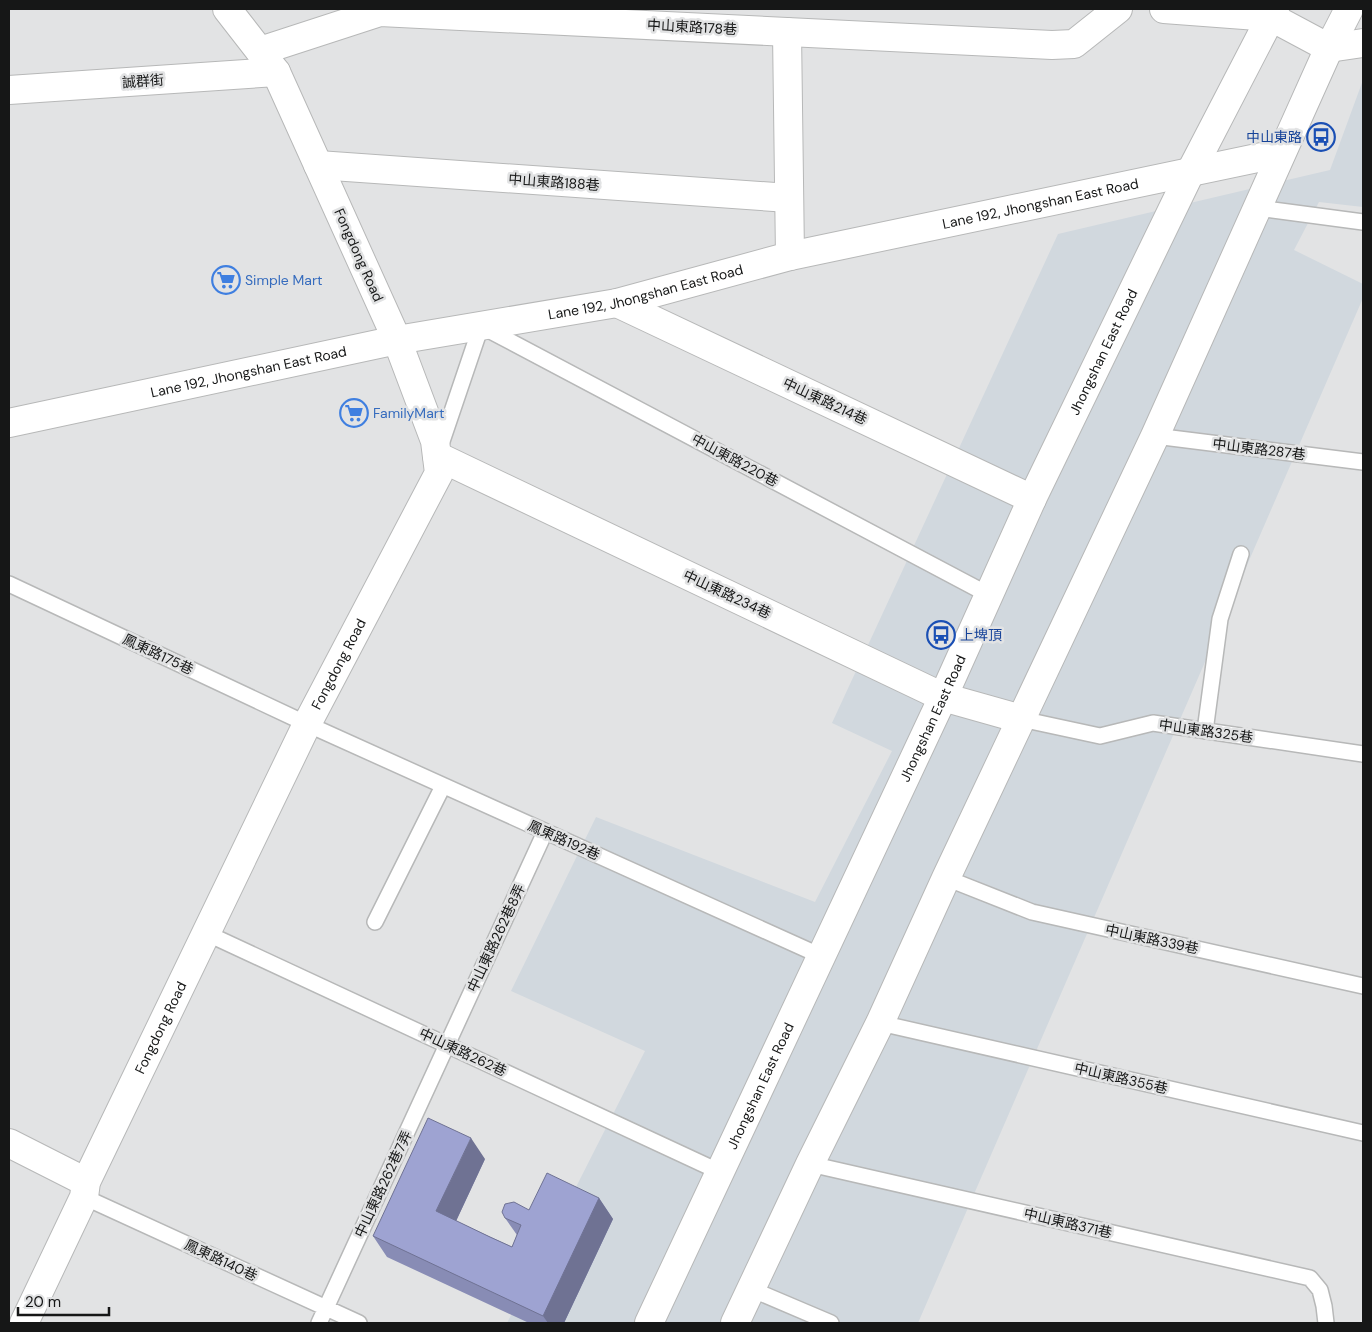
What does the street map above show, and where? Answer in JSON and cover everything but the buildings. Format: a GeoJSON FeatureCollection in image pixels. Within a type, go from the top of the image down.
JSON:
{"type":"FeatureCollection","features":[{"type":"Feature","properties":{"kind":"street","name":"Fongdong Road"},"geometry":{"type":"LineString","coordinates":[[24,1323],[206,932],[307,724],[439,473],[435,441],[398,340],[276,72],[227,9]]}},
{"type":"Feature","properties":{"kind":"street","name":"中山東路178巷"},"geometry":{"type":"LineString","coordinates":[[260,51],[380,12],[1042,45],[1074,44],[1118,9]]}},
{"type":"Feature","properties":{"kind":"street"},"geometry":{"type":"LineString","coordinates":[[1164,9],[1273,13],[1329,48],[1363,43]]}},
{"type":"Feature","properties":{"kind":"street"},"geometry":{"type":"LineString","coordinates":[[735,1323],[810,1164],[880,1023],[946,878],[1155,436],[1281,153],[1349,9]]}},
{"type":"Feature","properties":{"kind":"street","name":"Jhongshan East Road"},"geometry":{"type":"LineString","coordinates":[[649,1323],[943,697],[1032,499],[1191,171],[1273,13]]}},
{"type":"Feature","properties":{"kind":"street"},"geometry":{"type":"LineString","coordinates":[[787,32],[790,256]]}},
{"type":"Feature","properties":{"kind":"street","name":"誠群街"},"geometry":{"type":"LineString","coordinates":[[9,90],[276,72]]}},
{"type":"Feature","properties":{"kind":"street","name":"Lane 192, Jhongshan East Road"},"geometry":{"type":"LineString","coordinates":[[9,423],[398,340],[617,303],[790,256],[1281,153]]}},
{"type":"Feature","properties":{"kind":"street","name":"中山東路188巷"},"geometry":{"type":"LineString","coordinates":[[318,165],[789,198]]}},
{"type":"Feature","properties":{"kind":"street","name":"中山東路214巷"},"geometry":{"type":"LineString","coordinates":[[617,303],[1032,499]]}},
{"type":"Feature","properties":{"kind":"street","name":"中山東路234巷"},"geometry":{"type":"LineString","coordinates":[[437,456],[943,697],[1021,719]]}},
{"type":"Feature","properties":{"kind":"street"},"geometry":{"type":"LineString","coordinates":[[9,1143],[85,1190]]}},
{"type":"Feature","properties":{"kind":"lane"},"geometry":{"type":"LineString","coordinates":[[1258,208],[1363,222]]}},
{"type":"Feature","properties":{"kind":"lane"},"geometry":{"type":"LineString","coordinates":[[437,456],[481,326]]}},
{"type":"Feature","properties":{"kind":"lane","name":"中山東路220巷"},"geometry":{"type":"LineString","coordinates":[[481,326],[989,595]]}},
{"type":"Feature","properties":{"kind":"lane","name":"中山東路287巷"},"geometry":{"type":"LineString","coordinates":[[1155,436],[1363,462]]}},
{"type":"Feature","properties":{"kind":"lane"},"geometry":{"type":"LineString","coordinates":[[1205,731],[1220,619],[1241,554]]}},
{"type":"Feature","properties":{"kind":"lane","name":"鳳東路175巷"},"geometry":{"type":"LineString","coordinates":[[9,584],[307,724]]}},
{"type":"Feature","properties":{"kind":"lane","name":"中山東路325巷"},"geometry":{"type":"LineString","coordinates":[[1021,719],[1100,736],[1153,723],[1363,754]]}},
{"type":"Feature","properties":{"kind":"lane","name":"鳳東路192巷"},"geometry":{"type":"LineString","coordinates":[[307,724],[821,956]]}},
{"type":"Feature","properties":{"kind":"lane"},"geometry":{"type":"LineString","coordinates":[[375,922],[443,786]]}},
{"type":"Feature","properties":{"kind":"lane","name":"中山東路262巷8弄"},"geometry":{"type":"LineString","coordinates":[[447,1044],[545,832]]}},
{"type":"Feature","properties":{"kind":"lane","name":"中山東路339巷"},"geometry":{"type":"LineString","coordinates":[[946,878],[1032,912],[1363,986]]}},
{"type":"Feature","properties":{"kind":"lane","name":"中山東路262巷"},"geometry":{"type":"LineString","coordinates":[[206,932],[720,1172]]}},
{"type":"Feature","properties":{"kind":"lane","name":"中山東路355巷"},"geometry":{"type":"LineString","coordinates":[[880,1023],[1363,1133]]}},
{"type":"Feature","properties":{"kind":"lane","name":"中山東路262巷7弄"},"geometry":{"type":"LineString","coordinates":[[319,1323],[447,1044]]}},
{"type":"Feature","properties":{"kind":"lane","name":"中山東路371巷"},"geometry":{"type":"LineString","coordinates":[[810,1164],[1310,1278],[1320,1290],[1326,1323]]}},
{"type":"Feature","properties":{"kind":"lane","name":"鳳東路140巷"},"geometry":{"type":"LineString","coordinates":[[85,1190],[359,1323]]}},
{"type":"Feature","properties":{"kind":"lane"},"geometry":{"type":"LineString","coordinates":[[751,1288],[831,1323]]}},
{"type":"Feature","properties":{"kind":"shaded area"},"geometry":{"type":"Polygon","coordinates":[[[1363,80],[1363,207],[1319,202],[1294,250],[1363,284],[1363,298],[918,1323],[507,1323],[645,1051],[511,991],[596,817],[815,902],[892,751],[832,723],[1058,234],[1330,170],[1363,80]]]}},
{"type":"Feature","properties":{"kind":"place","name":"中山東路"},"geometry":{"type":"Point","coordinates":[1321,137]}},
{"type":"Feature","properties":{"kind":"place","name":"Simple Mart"},"geometry":{"type":"Point","coordinates":[226,280]}},
{"type":"Feature","properties":{"kind":"place","name":"FamilyMart"},"geometry":{"type":"Point","coordinates":[354,413]}},
{"type":"Feature","properties":{"kind":"place","name":"上埤頂"},"geometry":{"type":"Point","coordinates":[941,635]}}]}
